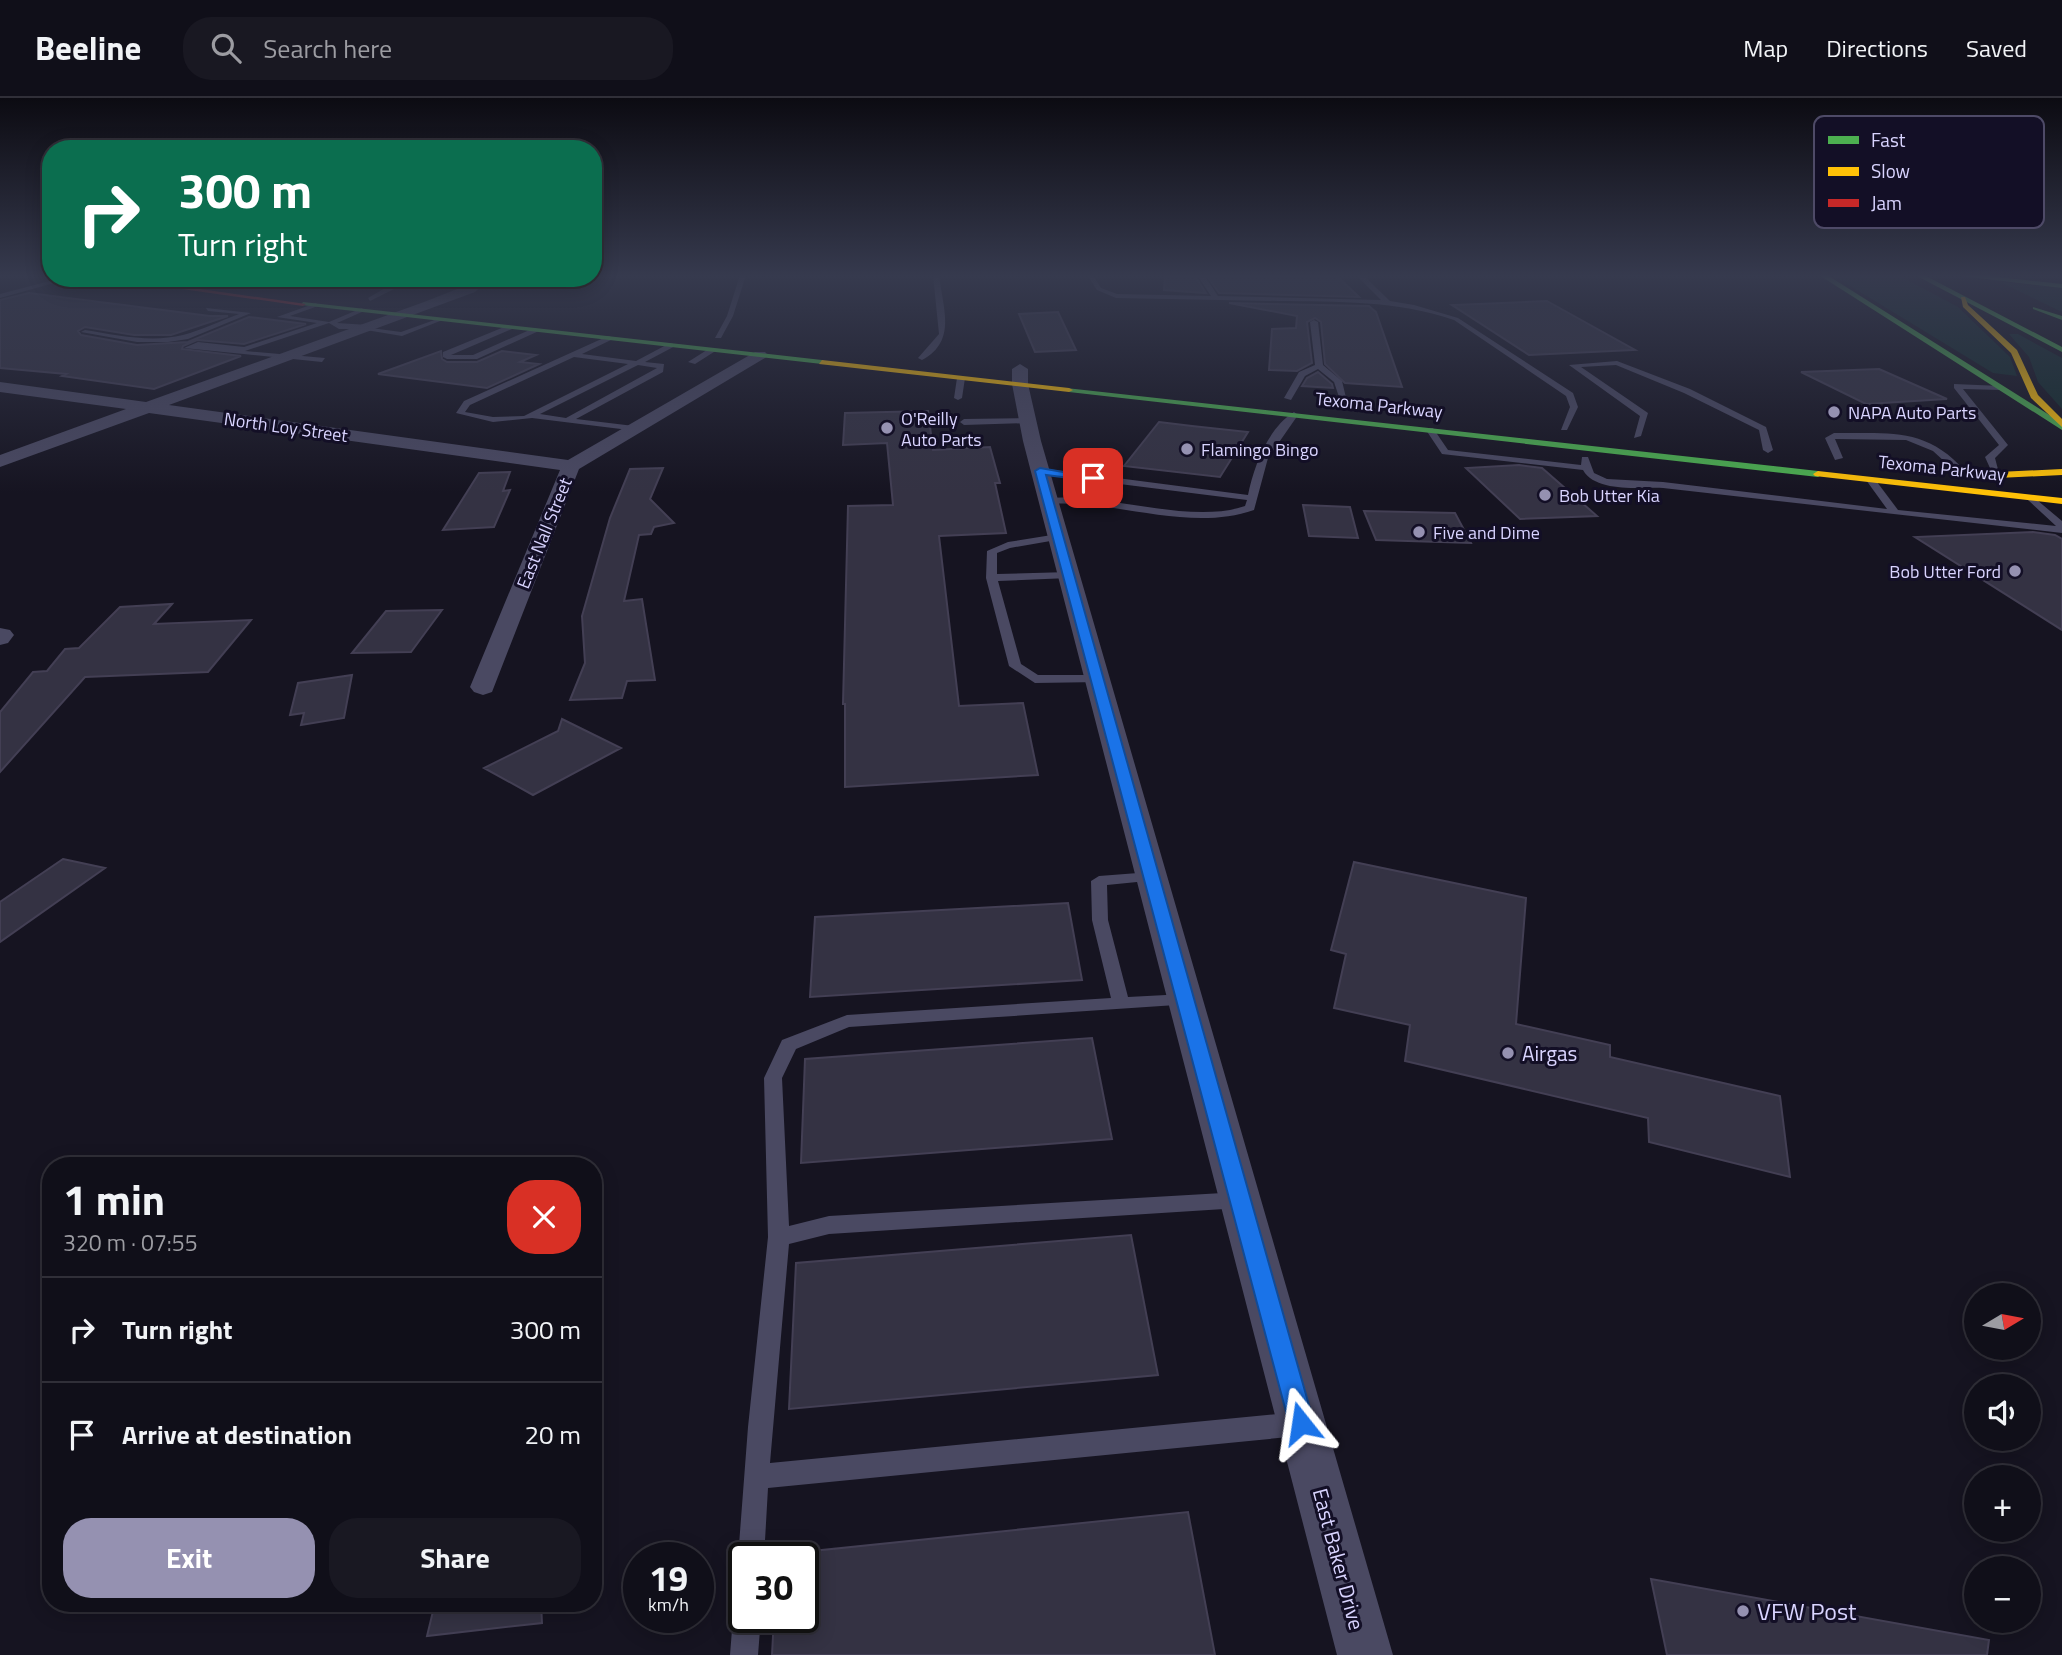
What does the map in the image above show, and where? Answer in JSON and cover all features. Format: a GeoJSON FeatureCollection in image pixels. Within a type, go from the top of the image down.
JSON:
{"type":"FeatureCollection","features":[{"type":"Feature","properties":{"kind":"main road","name":"Texoma Parkway"},"geometry":{"type":"LineString","coordinates":[[732,348],[760,355],[961,377],[1020,377],[1352,405]]}},
{"type":"Feature","properties":{"kind":"main road","name":"Texoma Parkway"},"geometry":{"type":"LineString","coordinates":[[779,348],[922,358],[1020,377],[1294,415],[2062,501]]}},
{"type":"Feature","properties":{"kind":"main road"},"geometry":{"type":"LineString","coordinates":[[1937,348],[2062,425]]}},
{"type":"Feature","properties":{"kind":"main road"},"geometry":{"type":"LineString","coordinates":[[2009,348],[2014,352],[2034,396],[2062,425]]}},
{"type":"Feature","properties":{"kind":"main road"},"geometry":{"type":"LineString","coordinates":[[1814,455],[1844,459]]}},
{"type":"Feature","properties":{"kind":"main road","name":"Texoma Parkway"},"geometry":{"type":"LineString","coordinates":[[1933,468],[2062,482]]}},
{"type":"Feature","properties":{"kind":"main road"},"geometry":{"type":"LineString","coordinates":[[1997,475],[2062,472]]}},
{"type":"Feature","properties":{"kind":"street"},"geometry":{"type":"LineString","coordinates":[[0,461],[311,348]]}},
{"type":"Feature","properties":{"kind":"street","name":"East Nall Street"},"geometry":{"type":"LineString","coordinates":[[483,687],[571,466],[760,355]]}},
{"type":"Feature","properties":{"kind":"street","name":"East Baker Drive"},"geometry":{"type":"LineString","coordinates":[[1020,377],[1044,486],[1365,1655]]}},
{"type":"Feature","properties":{"kind":"street","name":"North Loy Street"},"geometry":{"type":"LineString","coordinates":[[0,387],[571,466]]}},
{"type":"Feature","properties":{"kind":"lane"},"geometry":{"type":"LineString","coordinates":[[189,348],[322,360]]}},
{"type":"Feature","properties":{"kind":"lane"},"geometry":{"type":"LineString","coordinates":[[461,348],[446,354],[447,357],[474,357],[496,348]]}},
{"type":"Feature","properties":{"kind":"lane"},"geometry":{"type":"LineString","coordinates":[[591,348],[467,403],[460,413],[506,421],[530,416],[668,348]]}},
{"type":"Feature","properties":{"kind":"lane"},"geometry":{"type":"LineString","coordinates":[[692,362],[709,348]]}},
{"type":"Feature","properties":{"kind":"lane"},"geometry":{"type":"LineString","coordinates":[[922,358],[933,348]]}},
{"type":"Feature","properties":{"kind":"lane"},"geometry":{"type":"LineString","coordinates":[[1317,348],[1320,366],[1338,381],[1352,405]]}},
{"type":"Feature","properties":{"kind":"lane"},"geometry":{"type":"LineString","coordinates":[[1500,348],[1570,395],[1574,407],[1564,428]]}},
{"type":"Feature","properties":{"kind":"lane"},"geometry":{"type":"LineString","coordinates":[[568,420],[660,370],[661,366],[575,355]]}},
{"type":"Feature","properties":{"kind":"lane"},"geometry":{"type":"LineString","coordinates":[[1637,436],[1645,415],[1573,365],[1617,363],[1687,391],[1763,429],[1767,450]]}},
{"type":"Feature","properties":{"kind":"lane"},"geometry":{"type":"LineString","coordinates":[[1288,398],[1302,374],[1320,366]]}},
{"type":"Feature","properties":{"kind":"lane"},"geometry":{"type":"LineString","coordinates":[[958,398],[961,377]]}},
{"type":"Feature","properties":{"kind":"lane"},"geometry":{"type":"LineString","coordinates":[[1997,475],[1990,457],[2004,445],[1957,386],[2001,388]]}},
{"type":"Feature","properties":{"kind":"lane"},"geometry":{"type":"LineString","coordinates":[[1044,486],[1084,499],[1228,515],[1250,508],[1258,468],[1269,443],[1294,415]]}},
{"type":"Feature","properties":{"kind":"lane"},"geometry":{"type":"LineString","coordinates":[[530,416],[634,429]]}},
{"type":"Feature","properties":{"kind":"lane"},"geometry":{"type":"LineString","coordinates":[[964,422],[1028,420]]}},
{"type":"Feature","properties":{"kind":"lane"},"geometry":{"type":"LineString","coordinates":[[1430,430],[1445,452],[1586,468]]}},
{"type":"Feature","properties":{"kind":"lane"},"geometry":{"type":"LineString","coordinates":[[1844,459],[1829,438],[1880,435],[1907,438],[1937,449],[1960,471]]}},
{"type":"Feature","properties":{"kind":"lane"},"geometry":{"type":"LineString","coordinates":[[1585,448],[1586,468],[1590,475],[1605,482],[1663,485],[1895,513],[2062,528]]}},
{"type":"Feature","properties":{"kind":"lane"},"geometry":{"type":"LineString","coordinates":[[1871,480],[1895,513]]}},
{"type":"Feature","properties":{"kind":"lane"},"geometry":{"type":"LineString","coordinates":[[1044,486],[1252,498]]}},
{"type":"Feature","properties":{"kind":"lane"},"geometry":{"type":"LineString","coordinates":[[2031,498],[2062,528]]}},
{"type":"Feature","properties":{"kind":"lane"},"geometry":{"type":"LineString","coordinates":[[1058,537],[1008,545],[992,551],[992,578],[1015,666],[1035,679],[1097,679]]}},
{"type":"Feature","properties":{"kind":"lane"},"geometry":{"type":"LineString","coordinates":[[992,578],[1069,575]]}},
{"type":"Feature","properties":{"kind":"lane"},"geometry":{"type":"LineString","coordinates":[[1121,1004],[1100,920],[1100,881],[1151,877]]}},
{"type":"Feature","properties":{"kind":"lane"},"geometry":{"type":"LineString","coordinates":[[752,1542],[779,1237],[773,1078],[789,1045],[847,1021],[1185,1000]]}},
{"type":"Feature","properties":{"kind":"lane"},"geometry":{"type":"LineString","coordinates":[[779,1237],[829,1225],[1240,1200]]}},
{"type":"Feature","properties":{"kind":"lane"},"geometry":{"type":"LineString","coordinates":[[756,1477],[1301,1423]]}},
{"type":"Feature","properties":{"kind":"lane"},"geometry":{"type":"LineString","coordinates":[[744,1655],[746,1633]]}},
{"type":"Feature","properties":{"kind":"green space"},"geometry":{"type":"Polygon","coordinates":[[[1951,348],[2000,348],[2010,357],[2017,376],[1993,373],[1951,348]]]}},
{"type":"Feature","properties":{"kind":"green space"},"geometry":{"type":"Polygon","coordinates":[[[2021,348],[2043,348],[2062,358],[2062,409],[2038,382],[2029,357],[2021,348]]]}},
{"type":"Feature","properties":{"kind":"building"},"geometry":{"type":"Polygon","coordinates":[[[0,348],[182,348],[241,356],[154,389],[62,376],[66,374],[0,368],[0,348]]]}},
{"type":"Feature","properties":{"kind":"building"},"geometry":{"type":"Polygon","coordinates":[[[1033,348],[1075,348],[1076,350],[1035,352],[1033,348]]]}},
{"type":"Feature","properties":{"kind":"building"},"geometry":{"type":"Polygon","coordinates":[[[1271,348],[1310,348],[1312,363],[1297,371],[1269,370],[1271,348]]]}},
{"type":"Feature","properties":{"kind":"building"},"geometry":{"type":"Polygon","coordinates":[[[1323,348],[1388,348],[1402,387],[1345,383],[1325,364],[1323,348]]]}},
{"type":"Feature","properties":{"kind":"building"},"geometry":{"type":"Polygon","coordinates":[[[1518,348],[1631,348],[1635,350],[1529,355],[1518,348]]]}},
{"type":"Feature","properties":{"kind":"building"},"geometry":{"type":"Polygon","coordinates":[[[441,351],[442,359],[447,362],[477,362],[502,351],[536,355],[520,362],[539,364],[487,388],[378,374],[441,351]]]}},
{"type":"Feature","properties":{"kind":"building"},"geometry":{"type":"Polygon","coordinates":[[[1879,369],[1947,399],[1866,404],[1801,372],[1879,369]]]}},
{"type":"Feature","properties":{"kind":"building"},"geometry":{"type":"Polygon","coordinates":[[[1318,372],[1333,388],[1302,386],[1307,378],[1318,372]]]}},
{"type":"Feature","properties":{"kind":"building"},"geometry":{"type":"Polygon","coordinates":[[[928,411],[933,450],[990,447],[1000,483],[995,483],[1006,533],[939,536],[959,706],[1023,703],[1038,775],[845,787],[843,704],[848,506],[893,505],[887,443],[843,445],[845,413],[928,411]]]}},
{"type":"Feature","properties":{"kind":"building","name":"Flamingo Bingo"},"geometry":{"type":"Polygon","coordinates":[[[1159,422],[1248,432],[1220,477],[1124,466],[1159,422]]]}},
{"type":"Feature","properties":{"kind":"building","name":"Bob Utter Kia"},"geometry":{"type":"Polygon","coordinates":[[[1519,465],[1542,468],[1597,516],[1520,519],[1466,468],[1519,465]]]}},
{"type":"Feature","properties":{"kind":"building"},"geometry":{"type":"Polygon","coordinates":[[[663,468],[650,499],[674,523],[654,527],[651,534],[639,535],[624,601],[642,599],[655,680],[627,681],[622,698],[570,700],[585,663],[582,616],[610,518],[630,469],[663,468]]]}},
{"type":"Feature","properties":{"kind":"building"},"geometry":{"type":"Polygon","coordinates":[[[510,472],[503,491],[510,490],[494,527],[443,530],[479,473],[510,472]]]}},
{"type":"Feature","properties":{"kind":"building"},"geometry":{"type":"Polygon","coordinates":[[[1303,505],[1350,507],[1358,538],[1309,536],[1303,505]]]}},
{"type":"Feature","properties":{"kind":"building","name":"Five and Dime"},"geometry":{"type":"Polygon","coordinates":[[[1364,511],[1455,513],[1471,543],[1376,540],[1364,511]]]}},
{"type":"Feature","properties":{"kind":"building","name":"Bob Utter Ford"},"geometry":{"type":"Polygon","coordinates":[[[2033,532],[2055,535],[2062,539],[2062,630],[1915,537],[2033,532]]]}},
{"type":"Feature","properties":{"kind":"building"},"geometry":{"type":"Polygon","coordinates":[[[172,604],[154,624],[251,620],[208,672],[85,677],[0,772],[0,712],[33,672],[47,671],[65,649],[79,648],[120,607],[172,604]]]}},
{"type":"Feature","properties":{"kind":"building"},"geometry":{"type":"Polygon","coordinates":[[[442,610],[411,652],[352,653],[386,611],[442,610]]]}},
{"type":"Feature","properties":{"kind":"building"},"geometry":{"type":"Polygon","coordinates":[[[352,675],[344,718],[301,725],[304,713],[290,715],[298,683],[352,675]]]}},
{"type":"Feature","properties":{"kind":"building"},"geometry":{"type":"Polygon","coordinates":[[[562,719],[621,748],[533,795],[484,768],[558,731],[562,719]]]}},
{"type":"Feature","properties":{"kind":"building"},"geometry":{"type":"Polygon","coordinates":[[[63,859],[105,868],[0,942],[0,902],[63,859]]]}},
{"type":"Feature","properties":{"kind":"building"},"geometry":{"type":"Polygon","coordinates":[[[1354,862],[1526,898],[1516,1024],[1610,1045],[1610,1057],[1780,1096],[1790,1177],[1649,1142],[1648,1118],[1405,1061],[1410,1025],[1334,1008],[1346,954],[1331,950],[1354,862]]]}},
{"type":"Feature","properties":{"kind":"building"},"geometry":{"type":"Polygon","coordinates":[[[1068,903],[1082,980],[810,997],[815,917],[1068,903]]]}},
{"type":"Feature","properties":{"kind":"building"},"geometry":{"type":"Polygon","coordinates":[[[1092,1038],[1112,1139],[801,1163],[805,1059],[1092,1038]]]}},
{"type":"Feature","properties":{"kind":"building"},"geometry":{"type":"Polygon","coordinates":[[[1131,1235],[1158,1375],[789,1409],[796,1263],[1131,1235]]]}},
{"type":"Feature","properties":{"kind":"building"},"geometry":{"type":"Polygon","coordinates":[[[1188,1512],[1215,1655],[772,1655],[773,1633],[819,1633],[819,1550],[1188,1512]]]}},
{"type":"Feature","properties":{"kind":"building","name":"VFW Post"},"geometry":{"type":"Polygon","coordinates":[[[1651,1579],[1989,1640],[1987,1655],[1667,1655],[1651,1579]]]}},
{"type":"Feature","properties":{"kind":"building"},"geometry":{"type":"Polygon","coordinates":[[[433,1612],[541,1612],[542,1623],[427,1636],[433,1612]]]}},
{"type":"Feature","properties":{"kind":"traffic: fast"},"geometry":{"type":"LineString","coordinates":[[694,348],[822,362]]}},
{"type":"Feature","properties":{"kind":"traffic: fast"},"geometry":{"type":"LineString","coordinates":[[1937,348],[2062,427]]}},
{"type":"Feature","properties":{"kind":"traffic: fast"},"geometry":{"type":"LineString","coordinates":[[2058,348],[2062,350]]}},
{"type":"Feature","properties":{"kind":"traffic: fast"},"geometry":{"type":"LineString","coordinates":[[1069,390],[1818,474]]}},
{"type":"Feature","properties":{"kind":"traffic: slow"},"geometry":{"type":"LineString","coordinates":[[2009,348],[2014,352],[2034,396],[2062,424]]}},
{"type":"Feature","properties":{"kind":"traffic: slow"},"geometry":{"type":"LineString","coordinates":[[822,362],[1069,390]]}},
{"type":"Feature","properties":{"kind":"traffic: slow"},"geometry":{"type":"LineString","coordinates":[[1998,475],[2062,472]]}},
{"type":"Feature","properties":{"kind":"traffic: slow"},"geometry":{"type":"LineString","coordinates":[[1818,474],[2062,501]]}},
{"type":"Feature","properties":{"kind":"place","name":"NAPA Auto Parts"},"geometry":{"type":"Point","coordinates":[1834,412]}},
{"type":"Feature","properties":{"kind":"place","name":"O'Reilly Auto Parts"},"geometry":{"type":"Point","coordinates":[887,428]}},
{"type":"Feature","properties":{"kind":"place","name":"Flamingo Bingo"},"geometry":{"type":"Point","coordinates":[1187,449]}},
{"type":"Feature","properties":{"kind":"place","name":"Bob Utter Kia"},"geometry":{"type":"Point","coordinates":[1545,495]}},
{"type":"Feature","properties":{"kind":"place","name":"Five and Dime"},"geometry":{"type":"Point","coordinates":[1419,532]}},
{"type":"Feature","properties":{"kind":"place","name":"Bob Utter Ford"},"geometry":{"type":"Point","coordinates":[2015,571]}},
{"type":"Feature","properties":{"kind":"place","name":"Airgas"},"geometry":{"type":"Point","coordinates":[1508,1053]}},
{"type":"Feature","properties":{"kind":"place","name":"VFW Post"},"geometry":{"type":"Point","coordinates":[1743,1611]}},
{"type":"Feature","properties":{"kind":"route"},"geometry":{"type":"LineString","coordinates":[[1093,478],[1040,471],[1301,1423]]}}]}
